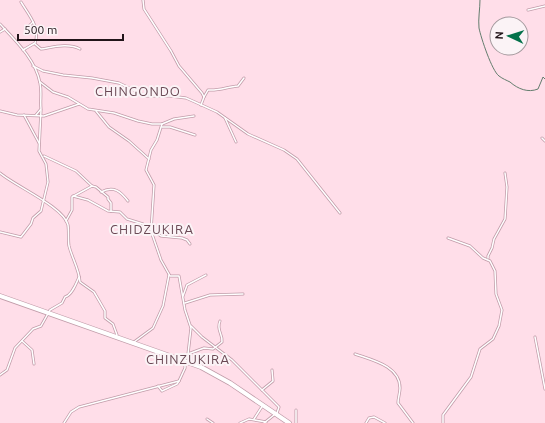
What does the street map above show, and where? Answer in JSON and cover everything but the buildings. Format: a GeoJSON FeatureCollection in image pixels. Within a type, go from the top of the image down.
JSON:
{"type":"FeatureCollection","features":[{"type":"Feature","properties":{"kind":"highway"},"geometry":{"type":"LineString","coordinates":[[0,296],[185,360],[222,378],[289,423]]}},
{"type":"Feature","properties":{"kind":"street"},"geometry":{"type":"LineString","coordinates":[[143,0],[144,9],[171,51],[178,66],[200,91],[204,98]]}},
{"type":"Feature","properties":{"kind":"street"},"geometry":{"type":"LineString","coordinates":[[21,2],[36,27],[37,36],[34,44],[23,50]]}},
{"type":"Feature","properties":{"kind":"street"},"geometry":{"type":"LineString","coordinates":[[528,10],[545,6]]}},
{"type":"Feature","properties":{"kind":"street"},"geometry":{"type":"LineString","coordinates":[[26,30],[33,21]]}},
{"type":"Feature","properties":{"kind":"street"},"geometry":{"type":"LineString","coordinates":[[0,24],[23,50],[33,66],[40,82],[41,115],[38,142],[39,151],[46,164],[49,177],[44,202],[40,213],[33,218],[31,224],[20,237],[0,232]]}},
{"type":"Feature","properties":{"kind":"street"},"geometry":{"type":"LineString","coordinates":[[0,32],[5,29]]}},
{"type":"Feature","properties":{"kind":"street"},"geometry":{"type":"LineString","coordinates":[[34,44],[41,48],[72,46],[80,50]]}},
{"type":"Feature","properties":{"kind":"street"},"geometry":{"type":"LineString","coordinates":[[33,66],[63,75],[119,83],[146,96],[186,98],[201,105],[224,117],[248,134],[284,150],[296,159],[340,213]]}},
{"type":"Feature","properties":{"kind":"street"},"geometry":{"type":"LineString","coordinates":[[201,105],[208,90],[217,91],[238,86],[244,78]]}},
{"type":"Feature","properties":{"kind":"street"},"geometry":{"type":"LineString","coordinates":[[40,82],[53,92],[88,109],[114,112],[134,120],[152,124],[162,124],[174,119],[194,116]]}},
{"type":"Feature","properties":{"kind":"street"},"geometry":{"type":"LineString","coordinates":[[0,111],[24,115],[50,115],[62,108],[79,104]]}},
{"type":"Feature","properties":{"kind":"street"},"geometry":{"type":"LineString","coordinates":[[36,115],[41,110]]}},
{"type":"Feature","properties":{"kind":"street"},"geometry":{"type":"LineString","coordinates":[[96,111],[109,127],[129,141],[149,159]]}},
{"type":"Feature","properties":{"kind":"street"},"geometry":{"type":"LineString","coordinates":[[24,115],[35,139],[38,142]]}},
{"type":"Feature","properties":{"kind":"street"},"geometry":{"type":"LineString","coordinates":[[224,117],[236,142]]}},
{"type":"Feature","properties":{"kind":"street"},"geometry":{"type":"LineString","coordinates":[[134,342],[153,328],[162,306],[169,275],[161,260],[150,229],[154,185],[146,172],[151,150],[157,140],[162,124]]}},
{"type":"Feature","properties":{"kind":"street"},"geometry":{"type":"LineString","coordinates":[[162,127],[170,127],[195,135]]}},
{"type":"Feature","properties":{"kind":"street"},"geometry":{"type":"LineString","coordinates":[[542,138],[545,141]]}},
{"type":"Feature","properties":{"kind":"street"},"geometry":{"type":"LineString","coordinates":[[42,156],[76,171],[92,186],[96,187],[107,196],[111,203],[111,211]]}},
{"type":"Feature","properties":{"kind":"street"},"geometry":{"type":"LineString","coordinates":[[0,173],[18,186],[38,196],[44,202],[58,210],[66,221],[70,238],[69,245],[80,275],[81,282],[94,292],[104,311],[105,318],[110,320],[114,326],[116,336]]}},
{"type":"Feature","properties":{"kind":"street"},"geometry":{"type":"LineString","coordinates":[[443,423],[443,415],[471,377],[480,349],[493,339],[501,319],[502,310],[496,289],[495,271],[488,256],[494,239],[505,219],[507,187],[504,173]]}},
{"type":"Feature","properties":{"kind":"street"},"geometry":{"type":"LineString","coordinates":[[73,196],[92,186]]}},
{"type":"Feature","properties":{"kind":"street"},"geometry":{"type":"LineString","coordinates":[[101,192],[110,189],[119,191],[124,194],[128,201]]}},
{"type":"Feature","properties":{"kind":"street"},"geometry":{"type":"LineString","coordinates":[[73,196],[88,200],[102,208],[120,212],[127,219],[150,229],[161,236],[182,238],[187,240],[190,244]]}},
{"type":"Feature","properties":{"kind":"street"},"geometry":{"type":"LineString","coordinates":[[66,221],[72,210],[73,196]]}},
{"type":"Feature","properties":{"kind":"street"},"geometry":{"type":"LineString","coordinates":[[448,238],[470,246],[483,258],[489,259]]}},
{"type":"Feature","properties":{"kind":"street"},"geometry":{"type":"LineString","coordinates":[[0,375],[7,370],[14,349],[33,329],[41,326],[53,308],[62,304],[66,296],[69,296],[80,275]]}},
{"type":"Feature","properties":{"kind":"street"},"geometry":{"type":"LineString","coordinates":[[158,386],[162,391],[177,384],[184,374],[191,326],[179,276],[169,275]]}},
{"type":"Feature","properties":{"kind":"street"},"geometry":{"type":"LineString","coordinates":[[183,296],[187,285],[206,275]]}},
{"type":"Feature","properties":{"kind":"street"},"geometry":{"type":"LineString","coordinates":[[185,303],[210,295],[243,294]]}},
{"type":"Feature","properties":{"kind":"street"},"geometry":{"type":"LineString","coordinates":[[188,354],[204,348],[216,347],[223,341],[218,327],[220,321]]}},
{"type":"Feature","properties":{"kind":"street"},"geometry":{"type":"LineString","coordinates":[[191,326],[232,360],[279,407],[276,414],[265,422],[244,420],[240,423]]}},
{"type":"Feature","properties":{"kind":"street"},"geometry":{"type":"LineString","coordinates":[[535,337],[545,389]]}},
{"type":"Feature","properties":{"kind":"street"},"geometry":{"type":"LineString","coordinates":[[22,341],[32,350],[34,364]]}},
{"type":"Feature","properties":{"kind":"street"},"geometry":{"type":"LineString","coordinates":[[355,354],[384,364],[393,372],[400,387],[398,399],[400,407],[413,423]]}},
{"type":"Feature","properties":{"kind":"street"},"geometry":{"type":"LineString","coordinates":[[262,390],[272,381],[272,370]]}},
{"type":"Feature","properties":{"kind":"street"},"geometry":{"type":"LineString","coordinates":[[64,423],[71,412],[79,407],[179,381]]}},
{"type":"Feature","properties":{"kind":"street"},"geometry":{"type":"LineString","coordinates":[[254,420],[263,405]]}},
{"type":"Feature","properties":{"kind":"street"},"geometry":{"type":"LineString","coordinates":[[296,410],[296,423]]}},
{"type":"Feature","properties":{"kind":"street"},"geometry":{"type":"LineString","coordinates":[[366,423],[369,418],[374,417],[385,423]]}},
{"type":"Feature","properties":{"kind":"street"},"geometry":{"type":"LineString","coordinates":[[208,419],[213,423]]}},
{"type":"Feature","properties":{"kind":"waterway"},"geometry":{"type":"LineString","coordinates":[[480,0],[479,28],[487,54],[496,73],[516,87],[531,91],[538,89],[543,77],[545,79]]}},
{"type":"Feature","properties":{"kind":"district","name":"CHINGONDO"},"geometry":{"type":"Point","coordinates":[138,91]}},
{"type":"Feature","properties":{"kind":"district","name":"CHIDZUKIRA"},"geometry":{"type":"Point","coordinates":[152,229]}},
{"type":"Feature","properties":{"kind":"district","name":"CHINZUKIRA"},"geometry":{"type":"Point","coordinates":[188,359]}}]}
